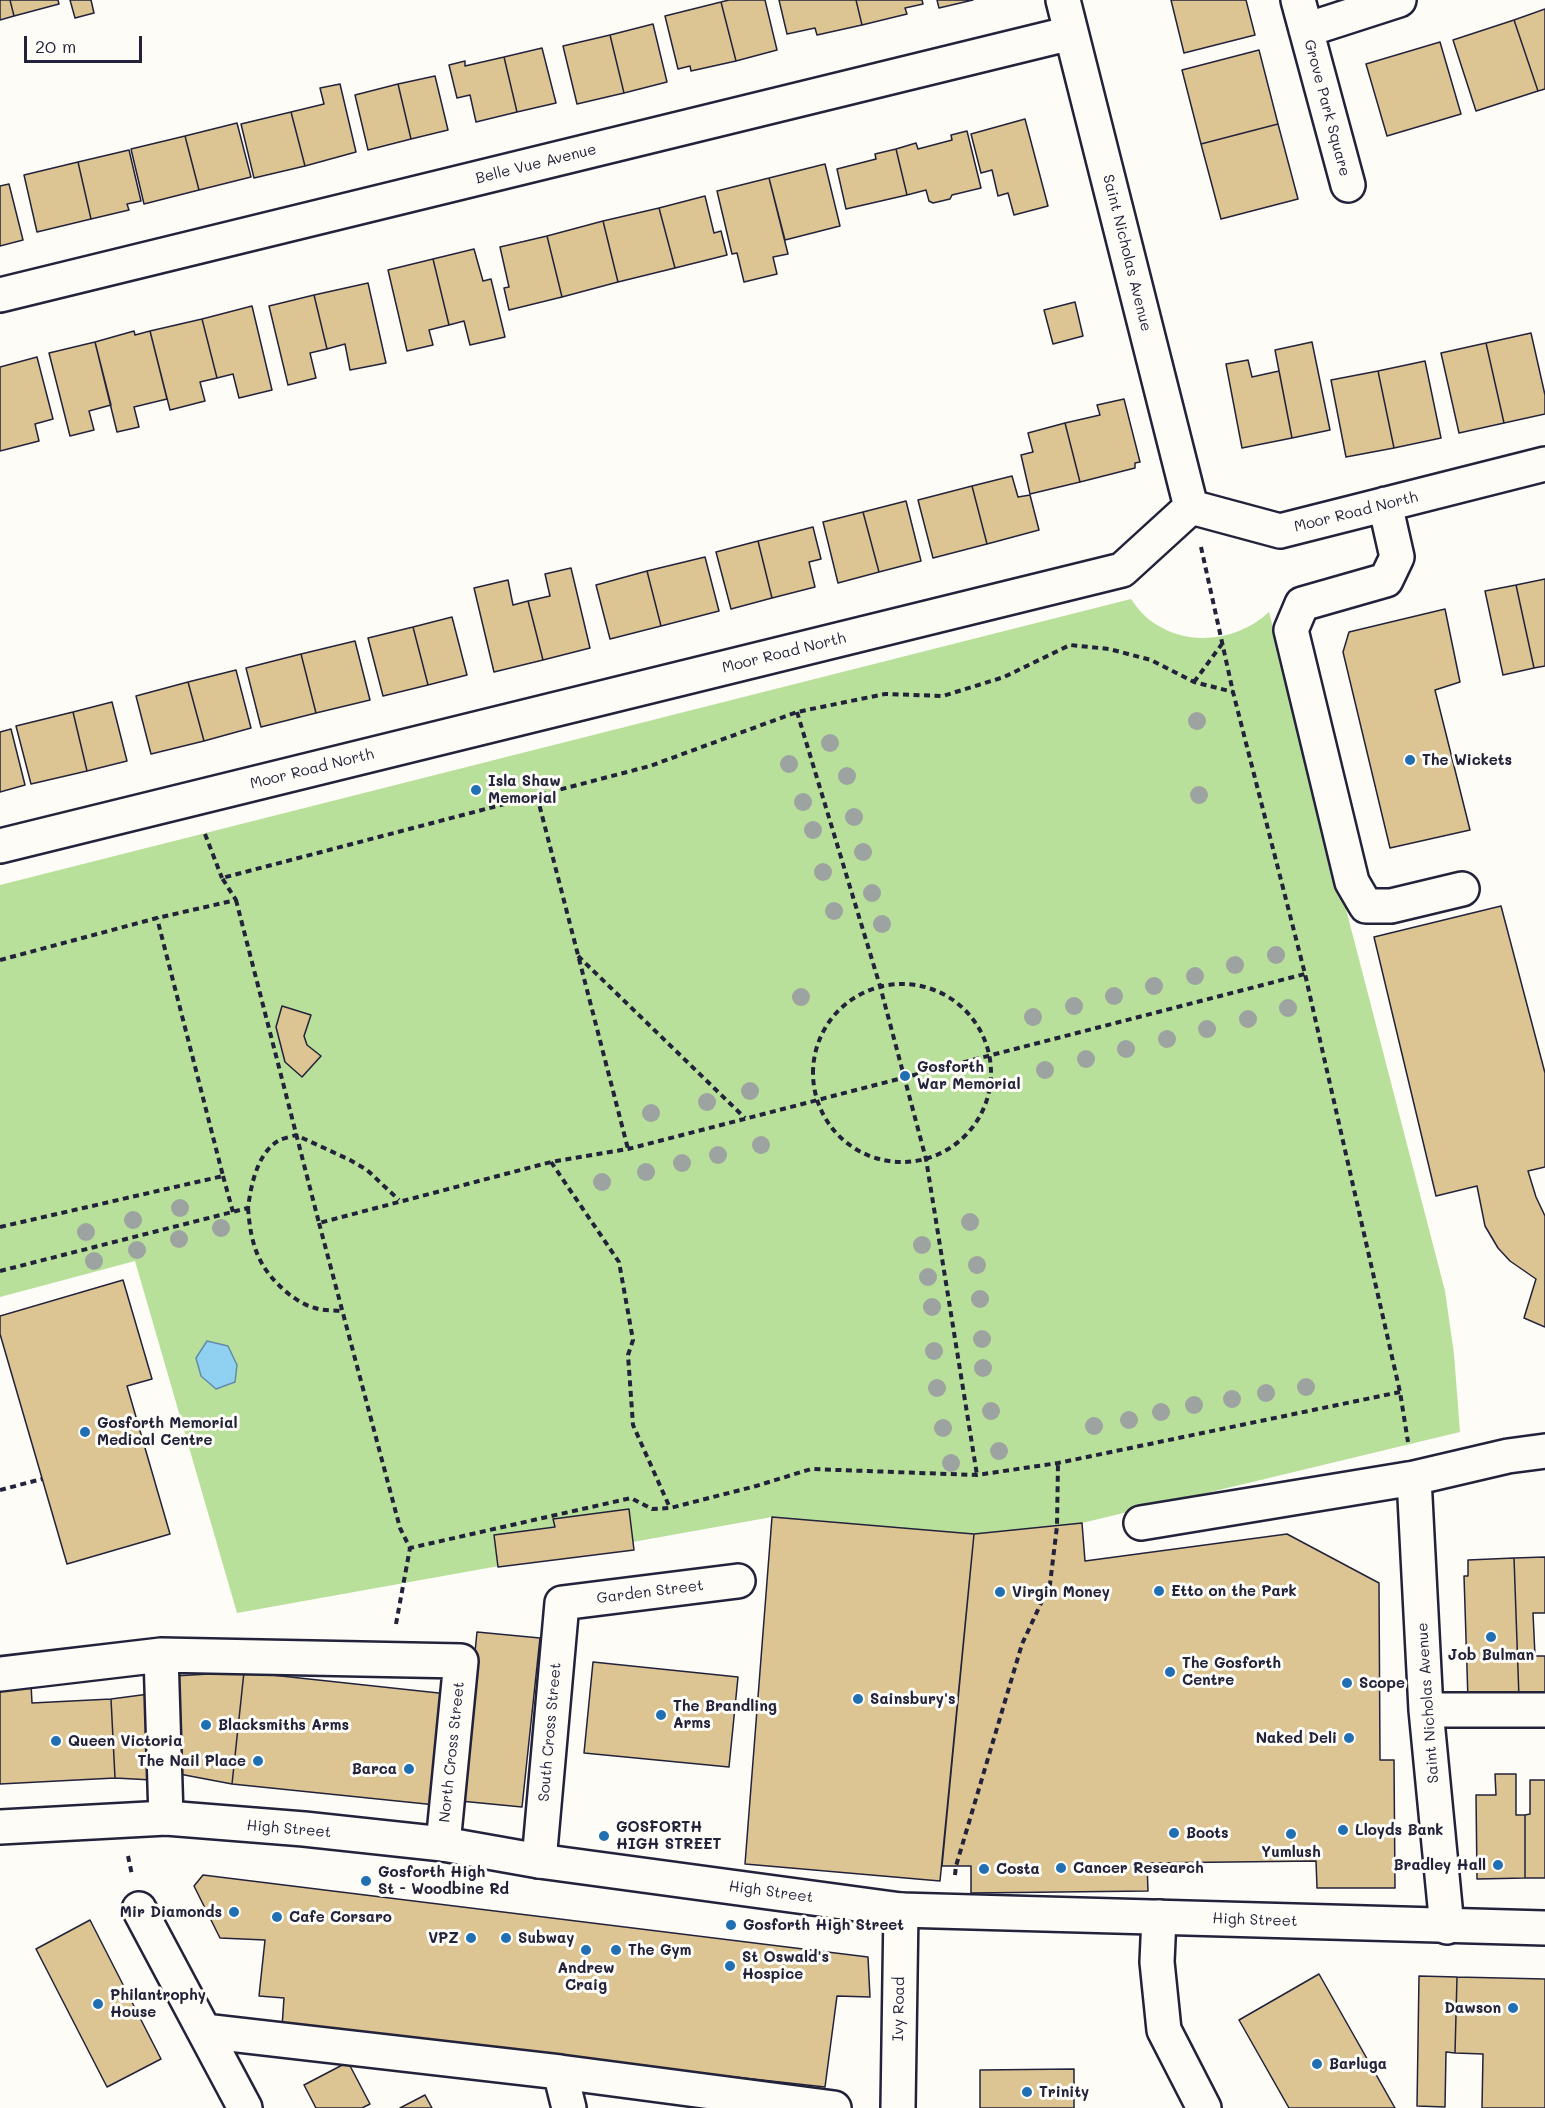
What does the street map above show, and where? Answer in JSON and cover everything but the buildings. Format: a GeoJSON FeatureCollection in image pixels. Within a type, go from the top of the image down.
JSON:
{"type":"FeatureCollection","features":[{"type":"Feature","properties":{"kind":"street","name":"Saint Nicholas Avenue"},"geometry":{"type":"LineString","coordinates":[[1063,0],[1191,507]]}},
{"type":"Feature","properties":{"kind":"street","name":"Grove Park Square"},"geometry":{"type":"LineString","coordinates":[[1348,185],[1302,15],[1399,0]]}},
{"type":"Feature","properties":{"kind":"street","name":"Belle Vue Avenue"},"geometry":{"type":"LineString","coordinates":[[0,296],[1071,33]]}},
{"type":"Feature","properties":{"kind":"street","name":"Moor Road North"},"geometry":{"type":"LineString","coordinates":[[0,846],[1122,570],[1191,507],[1280,531],[1545,464]]}},
{"type":"Feature","properties":{"kind":"street"},"geometry":{"type":"LineString","coordinates":[[1386,504],[1397,557],[1386,580],[1302,604],[1291,630],[1352,882],[1366,906],[1391,906],[1462,889]]}},
{"type":"Feature","properties":{"kind":"street"},"geometry":{"type":"LineString","coordinates":[[1141,1523],[1413,1478],[1508,1456],[1545,1451]]}},
{"type":"Feature","properties":{"kind":"street","name":"Saint Nicholas Avenue"},"geometry":{"type":"LineString","coordinates":[[1413,1478],[1426,1710],[1447,1927]]}},
{"type":"Feature","properties":{"kind":"street","name":"Garden Street"},"geometry":{"type":"LineString","coordinates":[[562,1603],[738,1581]]}},
{"type":"Feature","properties":{"kind":"street","name":"South Cross Street"},"geometry":{"type":"LineString","coordinates":[[539,1860],[562,1603]]}},
{"type":"Feature","properties":{"kind":"street"},"geometry":{"type":"LineString","coordinates":[[161,1655],[166,1818]]}},
{"type":"Feature","properties":{"kind":"street"},"geometry":{"type":"LineString","coordinates":[[0,1674],[161,1655],[390,1659]]}},
{"type":"Feature","properties":{"kind":"street","name":"North Cross Street"},"geometry":{"type":"LineString","coordinates":[[390,1659],[462,1661],[443,1844]]}},
{"type":"Feature","properties":{"kind":"street"},"geometry":{"type":"LineString","coordinates":[[1426,1710],[1545,1710]]}},
{"type":"Feature","properties":{"kind":"street","name":"High Street"},"geometry":{"type":"LineString","coordinates":[[0,1827],[166,1818],[304,1829],[443,1844],[539,1860],[901,1910],[1545,1928]]}},
{"type":"Feature","properties":{"kind":"street"},"geometry":{"type":"LineString","coordinates":[[140,1909],[245,2108]]}},
{"type":"Feature","properties":{"kind":"street","name":"Ivy Road"},"geometry":{"type":"LineString","coordinates":[[898,2108],[901,1910]]}},
{"type":"Feature","properties":{"kind":"street"},"geometry":{"type":"LineString","coordinates":[[1159,1917],[1156,1962],[1164,2030],[1204,2108]]}},
{"type":"Feature","properties":{"kind":"street"},"geometry":{"type":"LineString","coordinates":[[204,2031],[560,2072],[834,2108]]}},
{"type":"Feature","properties":{"kind":"street"},"geometry":{"type":"LineString","coordinates":[[560,2072],[569,2108]]}},
{"type":"Feature","properties":{"kind":"path"},"geometry":{"type":"LineString","coordinates":[[1191,507],[1233,692],[1305,974],[1400,1392],[1413,1478]]}},
{"type":"Feature","properties":{"kind":"path"},"geometry":{"type":"LineString","coordinates":[[1194,682],[1223,643]]}},
{"type":"Feature","properties":{"kind":"path"},"geometry":{"type":"LineString","coordinates":[[222,878],[650,766],[797,712],[885,694],[943,696],[1004,677],[1070,645],[1109,649],[1151,660],[1194,682],[1233,692]]}},
{"type":"Feature","properties":{"kind":"path"},"geometry":{"type":"LineString","coordinates":[[797,712],[880,986],[926,1159],[977,1475]]}},
{"type":"Feature","properties":{"kind":"path"},"geometry":{"type":"LineString","coordinates":[[537,796],[628,1149]]}},
{"type":"Feature","properties":{"kind":"path"},"geometry":{"type":"LineString","coordinates":[[193,799],[222,878],[236,900],[400,1528],[410,1548],[390,1659]]}},
{"type":"Feature","properties":{"kind":"path"},"geometry":{"type":"LineString","coordinates":[[0,960],[157,918],[236,900]]}},
{"type":"Feature","properties":{"kind":"path"},"geometry":{"type":"LineString","coordinates":[[157,918],[233,1212]]}},
{"type":"Feature","properties":{"kind":"path"},"geometry":{"type":"LineString","coordinates":[[578,956],[746,1118]]}},
{"type":"Feature","properties":{"kind":"path"},"geometry":{"type":"LineString","coordinates":[[319,1223],[550,1162],[628,1149],[1305,974]]}},
{"type":"Feature","properties":{"kind":"path"},"geometry":{"type":"LineString","coordinates":[[909,984],[937,990],[962,1006],[980,1028],[990,1055],[991,1082],[985,1108],[971,1131],[951,1149],[926,1159],[899,1163],[872,1157],[848,1144],[830,1125],[817,1100],[813,1071],[818,1043],[832,1017],[854,998],[880,986],[909,984]]}},
{"type":"Feature","properties":{"kind":"path"},"geometry":{"type":"LineString","coordinates":[[343,1311],[315,1308],[298,1301],[268,1274],[257,1258],[250,1232],[248,1208],[256,1172],[265,1153],[279,1141],[296,1135],[367,1170],[399,1201]]}},
{"type":"Feature","properties":{"kind":"path"},"geometry":{"type":"LineString","coordinates":[[550,1162],[619,1262],[633,1340],[628,1355],[633,1425],[670,1508]]}},
{"type":"Feature","properties":{"kind":"path"},"geometry":{"type":"LineString","coordinates":[[0,1227],[224,1176]]}},
{"type":"Feature","properties":{"kind":"path"},"geometry":{"type":"LineString","coordinates":[[0,1271],[248,1208]]}},
{"type":"Feature","properties":{"kind":"path"},"geometry":{"type":"LineString","coordinates":[[410,1548],[631,1498],[652,1509],[670,1508],[811,1469],[977,1475],[1058,1463],[1400,1392]]}},
{"type":"Feature","properties":{"kind":"path"},"geometry":{"type":"LineString","coordinates":[[953,1912],[956,1866],[997,1726],[1022,1644],[1050,1584],[1057,1526],[1058,1463]]}},
{"type":"Feature","properties":{"kind":"path"},"geometry":{"type":"LineString","coordinates":[[0,1490],[42,1479]]}},
{"type":"Feature","properties":{"kind":"path"},"geometry":{"type":"LineString","coordinates":[[120,1820],[140,1909]]}},
{"type":"Feature","properties":{"kind":"green space"},"geometry":{"type":"Polygon","coordinates":[[[1131,599],[1149,620],[1157,625],[1171,632],[1200,638],[1230,634],[1244,629],[1269,612],[1445,1291],[1454,1354],[1460,1432],[1082,1523],[974,1534],[772,1517],[237,1613],[135,1261],[0,1297],[0,885],[1131,599]]]}},
{"type":"Feature","properties":{"kind":"water"},"geometry":{"type":"Polygon","coordinates":[[[207,1341],[228,1346],[237,1365],[235,1382],[216,1389],[201,1376],[196,1358],[207,1341]]]}},
{"type":"Feature","properties":{"kind":"place","name":"The Wickets"},"geometry":{"type":"Point","coordinates":[1410,760]}},
{"type":"Feature","properties":{"kind":"place","name":"Isla Shaw Memorial"},"geometry":{"type":"Point","coordinates":[476,790]}},
{"type":"Feature","properties":{"kind":"place","name":"Gosforth War Memorial"},"geometry":{"type":"Point","coordinates":[905,1076]}},
{"type":"Feature","properties":{"kind":"place","name":"Gosforth Memorial Medical Centre"},"geometry":{"type":"Point","coordinates":[85,1432]}},
{"type":"Feature","properties":{"kind":"place","name":"Etto on the Park"},"geometry":{"type":"Point","coordinates":[1159,1591]}},
{"type":"Feature","properties":{"kind":"place","name":"Virgin Money"},"geometry":{"type":"Point","coordinates":[1000,1592]}},
{"type":"Feature","properties":{"kind":"place","name":"Job Bulman"},"geometry":{"type":"Point","coordinates":[1491,1637]}},
{"type":"Feature","properties":{"kind":"place","name":"The Gosforth Centre"},"geometry":{"type":"Point","coordinates":[1170,1672]}},
{"type":"Feature","properties":{"kind":"place","name":"Scope"},"geometry":{"type":"Point","coordinates":[1347,1683]}},
{"type":"Feature","properties":{"kind":"place","name":"Sainsbury's"},"geometry":{"type":"Point","coordinates":[858,1699]}},
{"type":"Feature","properties":{"kind":"place","name":"The Brandling Arms"},"geometry":{"type":"Point","coordinates":[661,1715]}},
{"type":"Feature","properties":{"kind":"place","name":"Blacksmiths Arms"},"geometry":{"type":"Point","coordinates":[206,1725]}},
{"type":"Feature","properties":{"kind":"place","name":"Naked Deli"},"geometry":{"type":"Point","coordinates":[1349,1738]}},
{"type":"Feature","properties":{"kind":"place","name":"Queen Victoria"},"geometry":{"type":"Point","coordinates":[56,1741]}},
{"type":"Feature","properties":{"kind":"place","name":"The Nail Place"},"geometry":{"type":"Point","coordinates":[258,1761]}},
{"type":"Feature","properties":{"kind":"place","name":"Barca"},"geometry":{"type":"Point","coordinates":[409,1769]}},
{"type":"Feature","properties":{"kind":"place","name":"Lloyds Bank"},"geometry":{"type":"Point","coordinates":[1343,1830]}},
{"type":"Feature","properties":{"kind":"place","name":"Boots"},"geometry":{"type":"Point","coordinates":[1174,1833]}},
{"type":"Feature","properties":{"kind":"place","name":"Yumlush"},"geometry":{"type":"Point","coordinates":[1291,1834]}},
{"type":"Feature","properties":{"kind":"place","name":"GOSFORTH HIGH STREET"},"geometry":{"type":"Point","coordinates":[604,1836]}},
{"type":"Feature","properties":{"kind":"place","name":"Bradley Hall"},"geometry":{"type":"Point","coordinates":[1498,1865]}},
{"type":"Feature","properties":{"kind":"place","name":"Cancer Research"},"geometry":{"type":"Point","coordinates":[1061,1868]}},
{"type":"Feature","properties":{"kind":"place","name":"Costa"},"geometry":{"type":"Point","coordinates":[984,1869]}},
{"type":"Feature","properties":{"kind":"place","name":"Gosforth High St - Woodbine Rd"},"geometry":{"type":"Point","coordinates":[366,1881]}},
{"type":"Feature","properties":{"kind":"place","name":"Mir Diamonds"},"geometry":{"type":"Point","coordinates":[234,1912]}},
{"type":"Feature","properties":{"kind":"place","name":"Cafe Corsaro"},"geometry":{"type":"Point","coordinates":[277,1917]}},
{"type":"Feature","properties":{"kind":"place","name":"Gosforth High Street"},"geometry":{"type":"Point","coordinates":[731,1925]}},
{"type":"Feature","properties":{"kind":"place","name":"VPZ"},"geometry":{"type":"Point","coordinates":[471,1938]}},
{"type":"Feature","properties":{"kind":"place","name":"Subway"},"geometry":{"type":"Point","coordinates":[506,1938]}},
{"type":"Feature","properties":{"kind":"place","name":"Andrew Craig"},"geometry":{"type":"Point","coordinates":[586,1950]}},
{"type":"Feature","properties":{"kind":"place","name":"The Gym"},"geometry":{"type":"Point","coordinates":[616,1950]}},
{"type":"Feature","properties":{"kind":"place","name":"St Oswald's Hospice"},"geometry":{"type":"Point","coordinates":[730,1966]}},
{"type":"Feature","properties":{"kind":"place","name":"Philantrophy House"},"geometry":{"type":"Point","coordinates":[98,2004]}},
{"type":"Feature","properties":{"kind":"place","name":"Dawson"},"geometry":{"type":"Point","coordinates":[1513,2008]}},
{"type":"Feature","properties":{"kind":"place","name":"Barluga"},"geometry":{"type":"Point","coordinates":[1317,2064]}},
{"type":"Feature","properties":{"kind":"place","name":"Trinity"},"geometry":{"type":"Point","coordinates":[1027,2092]}}]}
